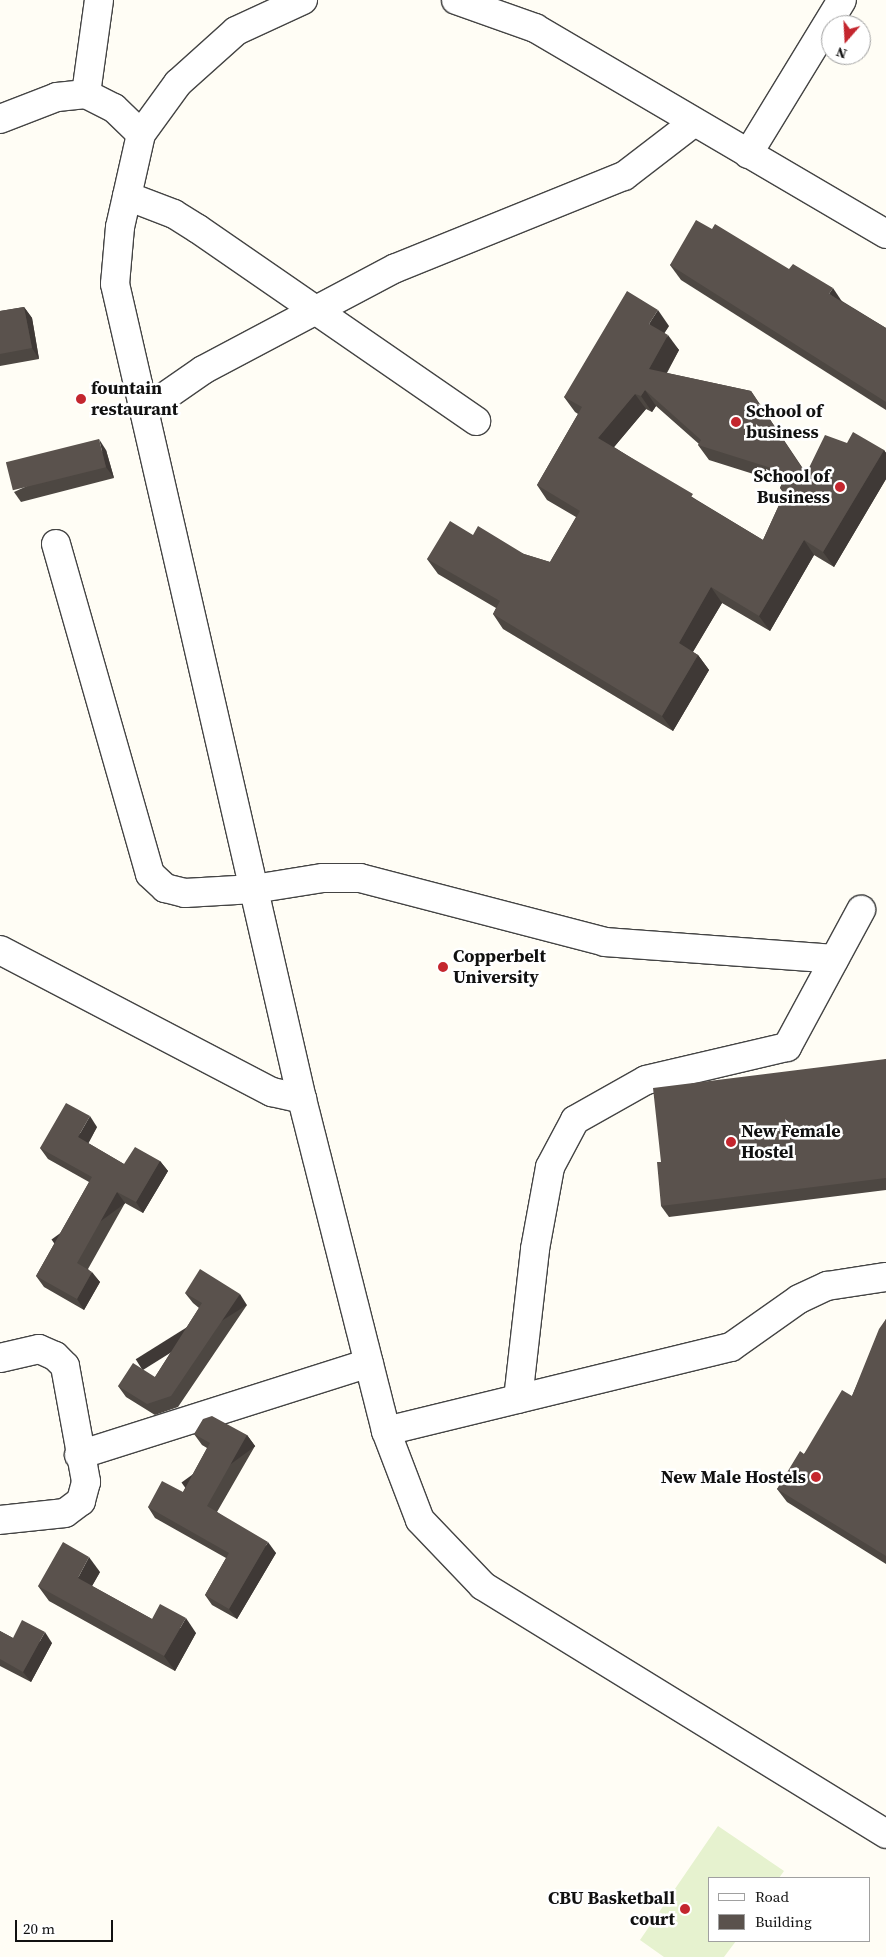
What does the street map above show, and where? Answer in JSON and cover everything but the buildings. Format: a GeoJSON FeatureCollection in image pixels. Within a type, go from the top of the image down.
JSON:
{"type":"FeatureCollection","features":[{"type":"Feature","properties":{"kind":"lane"},"geometry":{"type":"LineString","coordinates":[[86,94],[99,0]]}},
{"type":"Feature","properties":{"kind":"lane"},"geometry":{"type":"LineString","coordinates":[[303,0],[236,31],[178,83],[141,134],[127,196],[115,284],[302,1099],[386,1431],[420,1520],[483,1586],[886,1834]]}},
{"type":"Feature","properties":{"kind":"lane"},"geometry":{"type":"LineString","coordinates":[[456,0],[535,28],[693,123],[886,234]]}},
{"type":"Feature","properties":{"kind":"lane"},"geometry":{"type":"LineString","coordinates":[[748,154],[842,0]]}},
{"type":"Feature","properties":{"kind":"lane"},"geometry":{"type":"LineString","coordinates":[[0,119],[57,97],[86,94],[114,108],[141,134]]}},
{"type":"Feature","properties":{"kind":"lane"},"geometry":{"type":"LineString","coordinates":[[144,411],[203,370],[396,268],[624,176],[693,123]]}},
{"type":"Feature","properties":{"kind":"lane"},"geometry":{"type":"LineString","coordinates":[[127,196],[174,214],[318,310],[476,421]]}},
{"type":"Feature","properties":{"kind":"lane"},"geometry":{"type":"LineString","coordinates":[[56,544],[150,874],[165,888],[184,893],[254,889],[323,878],[360,878],[605,942],[834,959]]}},
{"type":"Feature","properties":{"kind":"lane"},"geometry":{"type":"LineString","coordinates":[[518,1400],[535,1249],[550,1167],[575,1120],[646,1080],[787,1047],[861,910]]}},
{"type":"Feature","properties":{"kind":"lane"},"geometry":{"type":"LineString","coordinates":[[0,950],[272,1092],[302,1099]]}},
{"type":"Feature","properties":{"kind":"lane"},"geometry":{"type":"LineString","coordinates":[[386,1431],[731,1348],[799,1299],[827,1286],[886,1276]]}},
{"type":"Feature","properties":{"kind":"lane"},"geometry":{"type":"LineString","coordinates":[[0,1358],[39,1349],[55,1356],[65,1366],[79,1455],[86,1482],[81,1501],[65,1513],[0,1520]]}},
{"type":"Feature","properties":{"kind":"lane"},"geometry":{"type":"LineString","coordinates":[[79,1455],[369,1363]]}},
{"type":"Feature","properties":{"kind":"green space","name":"CBU Basketball court"},"geometry":{"type":"Polygon","coordinates":[[[718,1826],[784,1871],[780,1877],[708,1877],[708,1942],[735,1942],[724,1957],[664,1957],[640,1940],[718,1826]]]}},
{"type":"Feature","properties":{"kind":"place","name":"fountain restaurant"},"geometry":{"type":"Point","coordinates":[81,399]}},
{"type":"Feature","properties":{"kind":"place","name":"School of business"},"geometry":{"type":"Point","coordinates":[736,422]}},
{"type":"Feature","properties":{"kind":"place","name":"School of Business"},"geometry":{"type":"Point","coordinates":[840,487]}},
{"type":"Feature","properties":{"kind":"place","name":"Copperbelt University"},"geometry":{"type":"Point","coordinates":[443,967]}},
{"type":"Feature","properties":{"kind":"place","name":"New Female Hostel"},"geometry":{"type":"Point","coordinates":[731,1142]}},
{"type":"Feature","properties":{"kind":"place","name":"New Male Hostels"},"geometry":{"type":"Point","coordinates":[816,1477]}},
{"type":"Feature","properties":{"kind":"place","name":"CBU Basketball court"},"geometry":{"type":"Point","coordinates":[685,1909]}}]}
